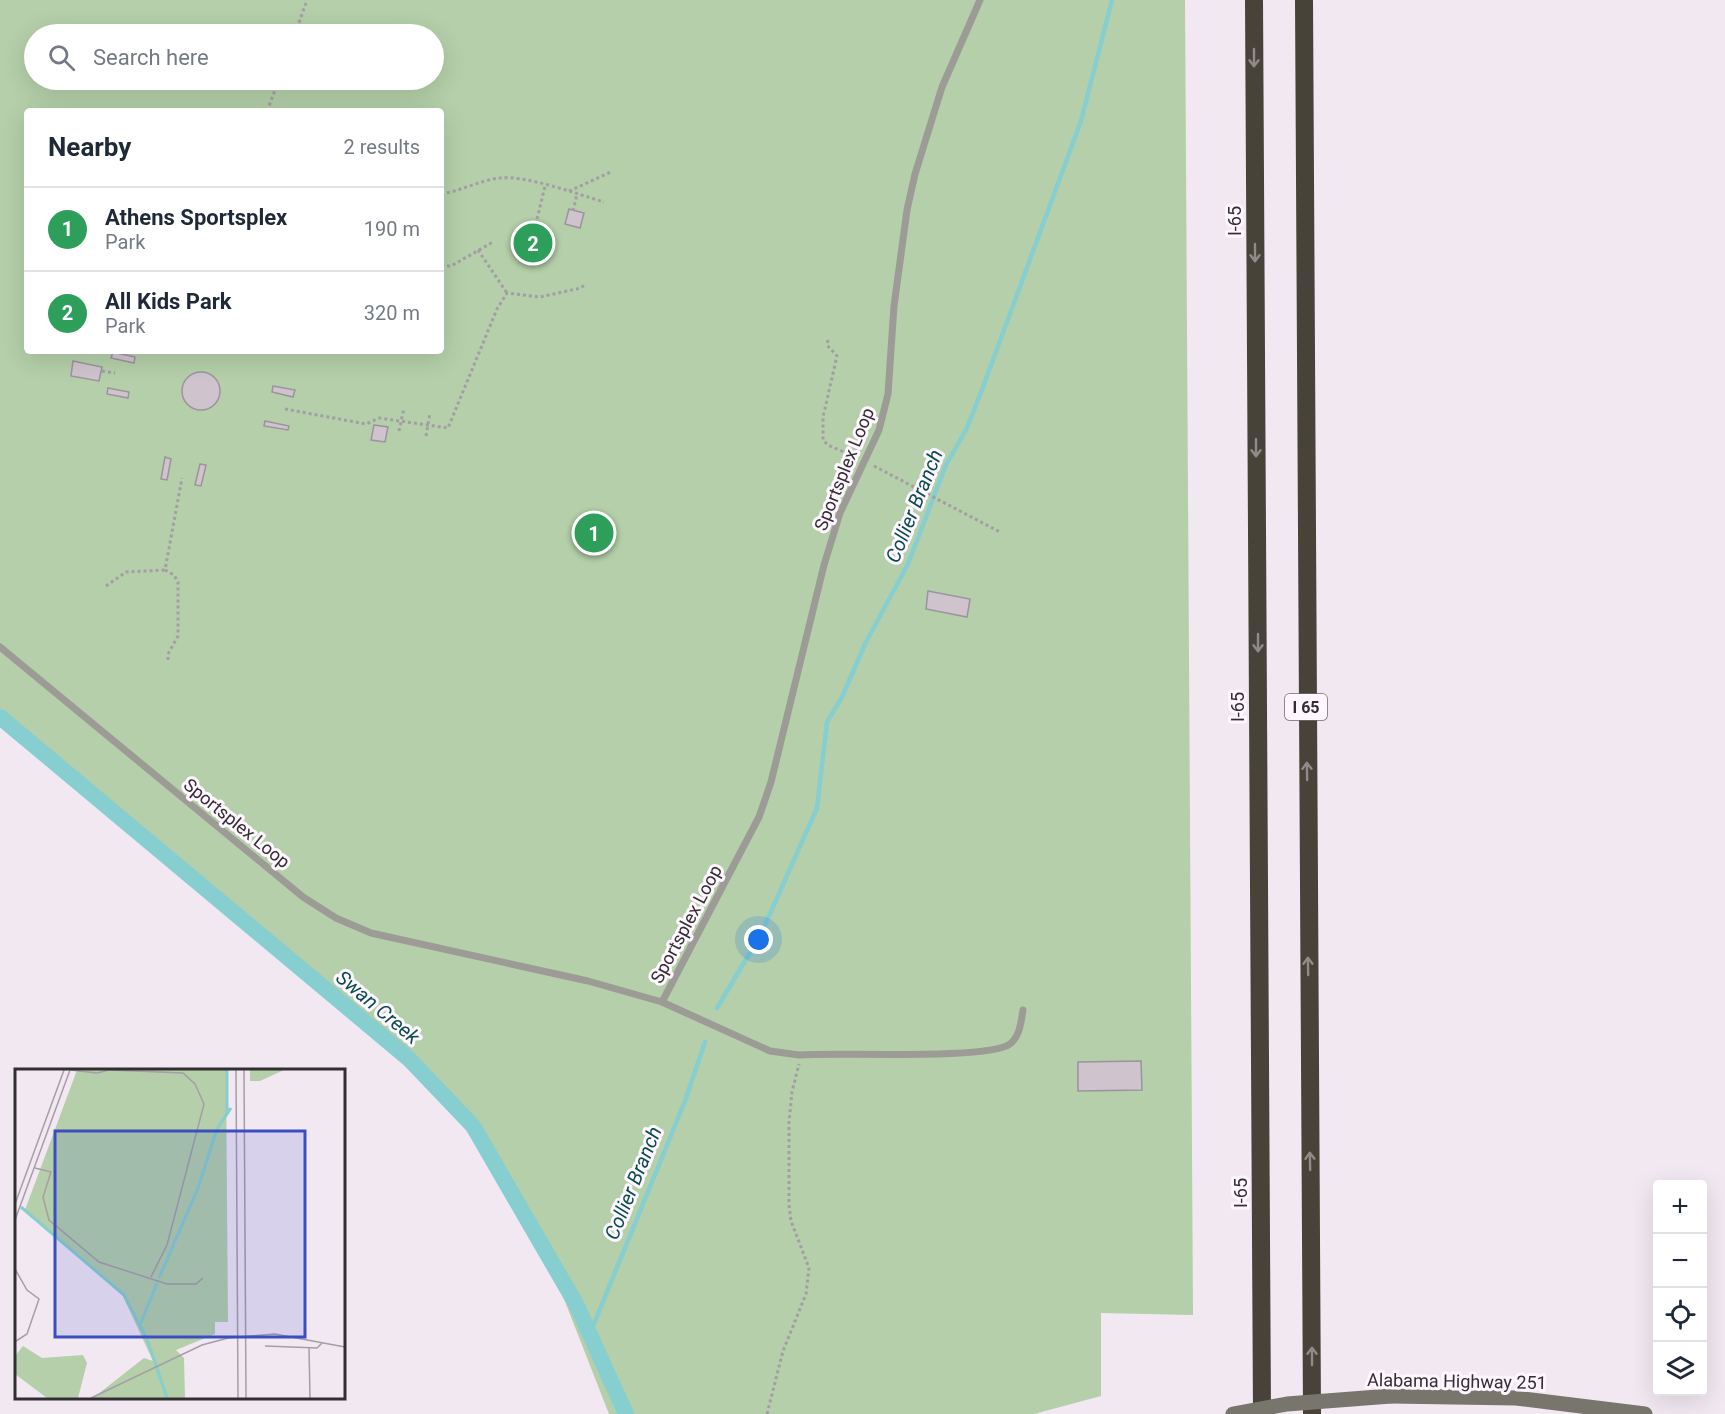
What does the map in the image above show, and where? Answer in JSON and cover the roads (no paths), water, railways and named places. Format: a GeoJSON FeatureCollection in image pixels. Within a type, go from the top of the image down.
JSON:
{"type":"FeatureCollection","features":[{"type":"Feature","properties":{"kind":"highway","name":"I-65"},"geometry":{"type":"LineString","coordinates":[[1254,0],[1262,1414]]}},
{"type":"Feature","properties":{"kind":"highway","name":"I 65"},"geometry":{"type":"LineString","coordinates":[[1304,0],[1312,1414]]}},
{"type":"Feature","properties":{"kind":"main road","name":"Alabama Highway 251"},"geometry":{"type":"LineString","coordinates":[[1233,1414],[1287,1404],[1391,1396],[1516,1398],[1645,1414]]}},
{"type":"Feature","properties":{"kind":"lane","name":"Sportsplex Loop"},"geometry":{"type":"LineString","coordinates":[[662,1002],[759,818],[771,782],[830,544],[840,513],[879,430],[888,394],[894,306],[907,210],[915,174],[942,87],[980,0]]}},
{"type":"Feature","properties":{"kind":"lane","name":"Sportsplex Loop"},"geometry":{"type":"LineString","coordinates":[[0,647],[295,890],[336,918],[371,933],[588,981],[662,1002],[770,1051],[799,1055],[975,1053],[1009,1045],[1019,1031],[1023,1010]]}},
{"type":"Feature","properties":{"kind":"waterway","name":"Collier Branch"},"geometry":{"type":"LineString","coordinates":[[717,1008],[761,934],[817,808],[827,722],[842,697],[866,642],[908,564],[946,465],[967,428],[1081,121],[1112,0]]}},
{"type":"Feature","properties":{"kind":"waterway","name":"Swan Creek"},"geometry":{"type":"LineString","coordinates":[[0,717],[409,1059],[473,1126],[576,1304],[626,1414]]}},
{"type":"Feature","properties":{"kind":"waterway","name":"Collier Branch"},"geometry":{"type":"LineString","coordinates":[[589,1336],[685,1101],[705,1042]]}},
{"type":"Feature","properties":{"kind":"place","name":"All Kids Park"},"geometry":{"type":"Point","coordinates":[533,243]}},
{"type":"Feature","properties":{"kind":"place","name":"Athens Sportsplex"},"geometry":{"type":"Point","coordinates":[594,533]}}]}
